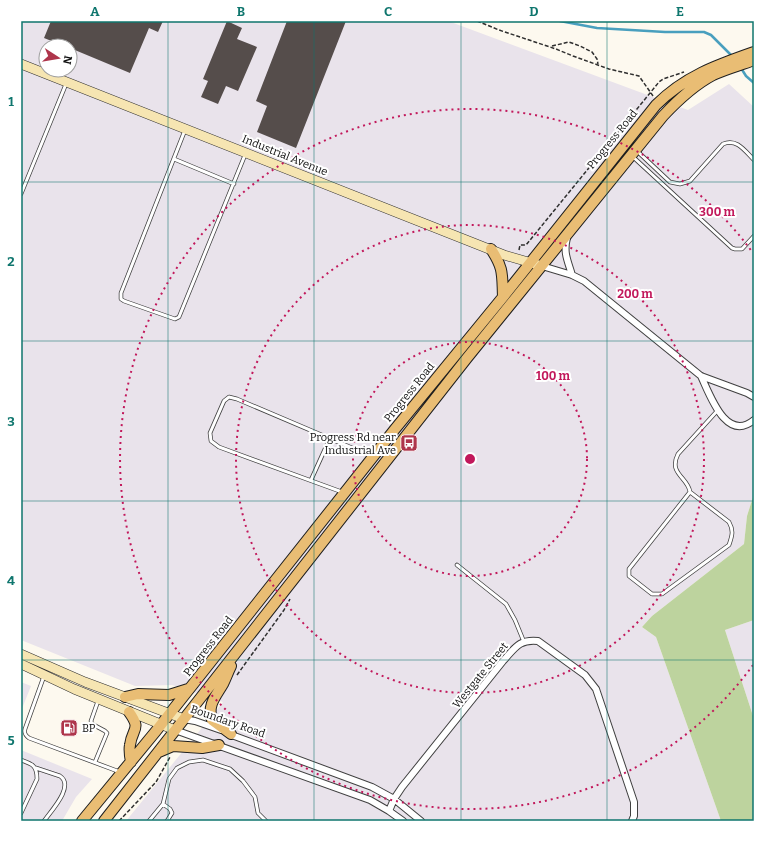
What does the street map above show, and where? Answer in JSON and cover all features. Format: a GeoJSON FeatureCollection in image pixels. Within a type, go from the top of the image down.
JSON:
{"type":"FeatureCollection","features":[{"type":"Feature","properties":{"kind":"main road","name":"Progress Road"},"geometry":{"type":"LineString","coordinates":[[82,821],[131,762],[373,456],[659,101],[682,82],[696,74],[724,67],[752,57]]}},
{"type":"Feature","properties":{"kind":"main road","name":"Progress Road"},"geometry":{"type":"LineString","coordinates":[[104,821],[448,383],[633,153],[677,101],[724,67]]}},
{"type":"Feature","properties":{"kind":"main road"},"geometry":{"type":"LineString","coordinates":[[491,249],[502,270],[502,297]]}},
{"type":"Feature","properties":{"kind":"main road"},"geometry":{"type":"LineString","coordinates":[[231,734],[212,720],[210,710],[213,700],[237,653]]}},
{"type":"Feature","properties":{"kind":"main road"},"geometry":{"type":"LineString","coordinates":[[125,697],[138,694],[169,695],[188,689]]}},
{"type":"Feature","properties":{"kind":"main road"},"geometry":{"type":"LineString","coordinates":[[129,712],[136,721],[136,727],[130,746],[131,762]]}},
{"type":"Feature","properties":{"kind":"main road"},"geometry":{"type":"LineString","coordinates":[[158,752],[173,746],[202,748],[219,746]]}},
{"type":"Feature","properties":{"kind":"street","name":"Industrial Avenue"},"geometry":{"type":"LineString","coordinates":[[21,64],[491,249],[542,266]]}},
{"type":"Feature","properties":{"kind":"street"},"geometry":{"type":"LineString","coordinates":[[569,232],[564,248],[566,260],[572,275]]}},
{"type":"Feature","properties":{"kind":"street"},"geometry":{"type":"LineString","coordinates":[[542,266],[584,280],[700,376],[754,397]]}},
{"type":"Feature","properties":{"kind":"street"},"geometry":{"type":"LineString","coordinates":[[700,376],[722,417],[732,425],[743,426],[754,420]]}},
{"type":"Feature","properties":{"kind":"street","name":"Westgate Street"},"geometry":{"type":"LineString","coordinates":[[389,811],[394,799],[402,788],[503,661],[519,644],[529,640],[538,641],[585,675],[596,689],[634,802],[634,816],[632,821]]}},
{"type":"Feature","properties":{"kind":"street","name":"Boundary Road"},"geometry":{"type":"LineString","coordinates":[[21,654],[72,676],[169,714],[195,721],[359,781],[394,799],[421,821]]}},
{"type":"Feature","properties":{"kind":"street"},"geometry":{"type":"LineString","coordinates":[[21,664],[98,699],[175,730],[370,800],[403,821]]}},
{"type":"Feature","properties":{"kind":"lane"},"geometry":{"type":"LineString","coordinates":[[21,194],[67,82]]}},
{"type":"Feature","properties":{"kind":"lane"},"geometry":{"type":"LineString","coordinates":[[186,128],[121,293],[121,299],[124,301],[175,319],[179,317],[246,152]]}},
{"type":"Feature","properties":{"kind":"lane"},"geometry":{"type":"LineString","coordinates":[[633,153],[670,182],[680,184],[690,181],[724,144],[730,141],[736,143],[754,160]]}},
{"type":"Feature","properties":{"kind":"lane"},"geometry":{"type":"LineString","coordinates":[[633,153],[732,248],[735,250],[742,249],[754,236]]}},
{"type":"Feature","properties":{"kind":"lane"},"geometry":{"type":"LineString","coordinates":[[174,159],[234,184]]}},
{"type":"Feature","properties":{"kind":"lane"},"geometry":{"type":"LineString","coordinates":[[344,493],[219,447],[211,441],[210,434],[224,401],[229,397],[237,399],[373,456]]}},
{"type":"Feature","properties":{"kind":"lane"},"geometry":{"type":"LineString","coordinates":[[690,492],[629,569],[629,576],[652,594],[662,594],[730,545],[733,531],[729,522],[690,492],[675,467],[675,460],[678,454],[718,409]]}},
{"type":"Feature","properties":{"kind":"lane"},"geometry":{"type":"LineString","coordinates":[[311,480],[330,438]]}},
{"type":"Feature","properties":{"kind":"lane"},"geometry":{"type":"LineString","coordinates":[[456,565],[506,604],[515,620],[524,642]]}},
{"type":"Feature","properties":{"kind":"lane"},"geometry":{"type":"LineString","coordinates":[[44,675],[25,728],[26,736],[122,772]]}},
{"type":"Feature","properties":{"kind":"lane"},"geometry":{"type":"LineString","coordinates":[[95,762],[107,733],[106,731],[92,724],[90,721],[98,699]]}},
{"type":"Feature","properties":{"kind":"lane"},"geometry":{"type":"LineString","coordinates":[[21,760],[30,763],[36,768],[60,776],[65,781],[64,794],[44,821]]}},
{"type":"Feature","properties":{"kind":"lane"},"geometry":{"type":"LineString","coordinates":[[149,821],[163,804],[169,779],[177,768],[189,762],[203,760],[230,769],[243,782],[255,798],[258,813],[266,821]]}},
{"type":"Feature","properties":{"kind":"lane"},"geometry":{"type":"LineString","coordinates":[[21,813],[36,779],[36,768]]}},
{"type":"Feature","properties":{"kind":"lane"},"geometry":{"type":"LineString","coordinates":[[163,804],[170,809],[172,813],[167,821]]}},
{"type":"Feature","properties":{"kind":"path"},"geometry":{"type":"LineString","coordinates":[[477,21],[499,30],[550,46],[609,69],[639,76],[650,93],[659,101]]}},
{"type":"Feature","properties":{"kind":"path"},"geometry":{"type":"LineString","coordinates":[[550,46],[570,42],[592,52],[599,65]]}},
{"type":"Feature","properties":{"kind":"path"},"geometry":{"type":"LineString","coordinates":[[516,258],[520,245],[526,245],[662,79],[684,72]]}},
{"type":"Feature","properties":{"kind":"shaded area"},"geometry":{"type":"Polygon","coordinates":[[[21,21],[448,21],[688,110],[729,84],[754,107],[754,494],[747,516],[744,544],[652,616],[642,627],[656,637],[721,821],[126,821],[223,702],[172,685],[135,686],[21,640],[21,21]]]}},
{"type":"Feature","properties":{"kind":"shaded area"},"geometry":{"type":"Polygon","coordinates":[[[754,620],[754,719],[725,630],[754,620]]]}},
{"type":"Feature","properties":{"kind":"shaded area"},"geometry":{"type":"Polygon","coordinates":[[[21,682],[31,686],[21,711],[21,682]]]}},
{"type":"Feature","properties":{"kind":"shaded area"},"geometry":{"type":"Polygon","coordinates":[[[21,750],[92,779],[76,797],[62,821],[21,821],[21,750]]]}},
{"type":"Feature","properties":{"kind":"green space"},"geometry":{"type":"Polygon","coordinates":[[[754,494],[754,620],[725,630],[754,719],[754,821],[721,821],[656,637],[642,627],[652,616],[744,544],[747,516],[754,494]]]}},
{"type":"Feature","properties":{"kind":"building"},"geometry":{"type":"Polygon","coordinates":[[[51,21],[163,21],[158,32],[149,28],[130,73],[78,51],[78,38],[44,38],[51,21]]]}},
{"type":"Feature","properties":{"kind":"building"},"geometry":{"type":"Polygon","coordinates":[[[227,21],[242,28],[237,39],[257,47],[238,91],[226,86],[218,104],[201,97],[208,81],[203,79],[227,21]]]}},
{"type":"Feature","properties":{"kind":"building"},"geometry":{"type":"Polygon","coordinates":[[[287,21],[346,21],[296,148],[257,132],[267,106],[256,101],[287,21]]]}},
{"type":"Feature","properties":{"kind":"waterway"},"geometry":{"type":"LineString","coordinates":[[560,21],[597,28],[665,32],[704,32],[711,35],[733,57]]}},
{"type":"Feature","properties":{"kind":"waterway"},"geometry":{"type":"LineString","coordinates":[[741,68],[746,76],[754,83]]}},
{"type":"Feature","properties":{"kind":"place","name":"Progress Rd near Industrial Ave"},"geometry":{"type":"Point","coordinates":[409,443]}},
{"type":"Feature","properties":{"kind":"place","name":"BP"},"geometry":{"type":"Point","coordinates":[69,728]}}]}
